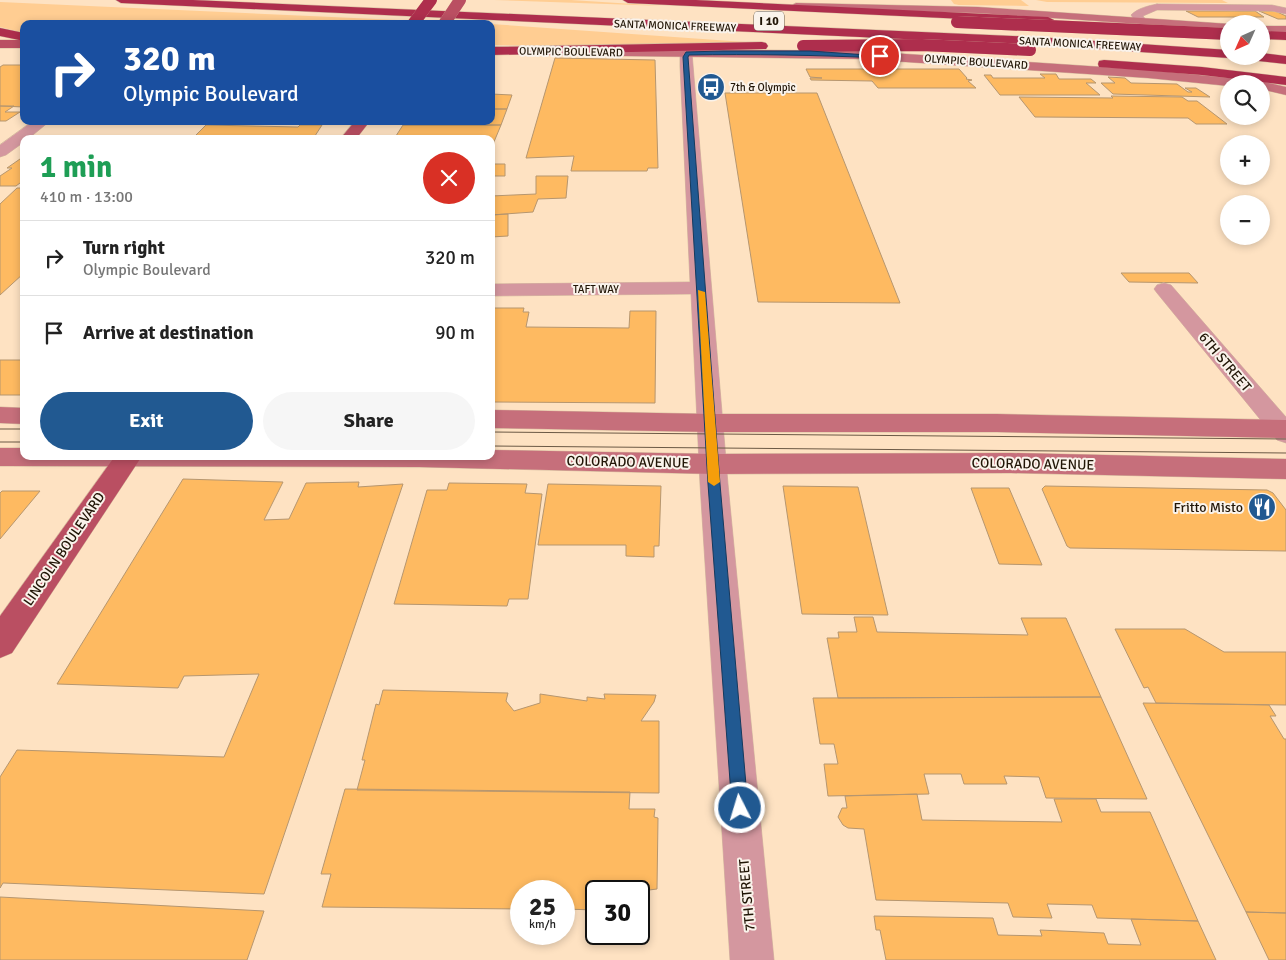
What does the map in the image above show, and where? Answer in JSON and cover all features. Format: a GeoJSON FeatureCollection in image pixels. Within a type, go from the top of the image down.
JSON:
{"type":"FeatureCollection","features":[{"type":"Feature","properties":{"kind":"highway","name":"SANTA MONICA FREEWAY"},"geometry":{"type":"LineString","coordinates":[[122,0],[1037,41],[1220,53]]}},
{"type":"Feature","properties":{"kind":"highway","name":"SANTA MONICA FREEWAY"},"geometry":{"type":"LineString","coordinates":[[309,0],[1124,38],[1220,45]]}},
{"type":"Feature","properties":{"kind":"highway"},"geometry":{"type":"LineString","coordinates":[[416,20],[431,0]]}},
{"type":"Feature","properties":{"kind":"highway"},"geometry":{"type":"LineString","coordinates":[[416,1],[473,2]]}},
{"type":"Feature","properties":{"kind":"highway"},"geometry":{"type":"LineString","coordinates":[[624,4],[752,6],[1053,21],[1220,34]]}},
{"type":"Feature","properties":{"kind":"highway"},"geometry":{"type":"LineString","coordinates":[[624,4],[1220,35]]}},
{"type":"Feature","properties":{"kind":"highway"},"geometry":{"type":"LineString","coordinates":[[586,22],[644,29],[1220,78]]}},
{"type":"Feature","properties":{"kind":"highway"},"geometry":{"type":"LineString","coordinates":[[0,32],[20,36]]}},
{"type":"Feature","properties":{"kind":"highway"},"geometry":{"type":"LineString","coordinates":[[1270,35],[1286,36]]}},
{"type":"Feature","properties":{"kind":"highway"},"geometry":{"type":"LineString","coordinates":[[1270,41],[1286,43]]}},
{"type":"Feature","properties":{"kind":"highway"},"geometry":{"type":"LineString","coordinates":[[548,52],[922,45],[1030,50],[1286,69]]}},
{"type":"Feature","properties":{"kind":"highway"},"geometry":{"type":"LineString","coordinates":[[1270,50],[1286,52]]}},
{"type":"Feature","properties":{"kind":"highway","name":"OLYMPIC BOULEVARD"},"geometry":{"type":"LineString","coordinates":[[495,51],[548,52]]}},
{"type":"Feature","properties":{"kind":"highway"},"geometry":{"type":"LineString","coordinates":[[1270,58],[1286,60]]}},
{"type":"Feature","properties":{"kind":"highway"},"geometry":{"type":"LineString","coordinates":[[1270,80],[1286,80]]}},
{"type":"Feature","properties":{"kind":"highway"},"geometry":{"type":"LineString","coordinates":[[1270,84],[1286,86]]}},
{"type":"Feature","properties":{"kind":"main road"},"geometry":{"type":"LineString","coordinates":[[447,20],[460,0]]}},
{"type":"Feature","properties":{"kind":"main road"},"geometry":{"type":"LineString","coordinates":[[752,6],[961,9],[1220,26]]}},
{"type":"Feature","properties":{"kind":"main road"},"geometry":{"type":"LineString","coordinates":[[1270,29],[1286,30]]}},
{"type":"Feature","properties":{"kind":"main road"},"geometry":{"type":"LineString","coordinates":[[0,44],[20,44]]}},
{"type":"Feature","properties":{"kind":"main road","name":"OLYMPIC BOULEVARD"},"geometry":{"type":"LineString","coordinates":[[548,52],[861,55],[1220,78]]}},
{"type":"Feature","properties":{"kind":"main road"},"geometry":{"type":"LineString","coordinates":[[1270,87],[1286,91]]}},
{"type":"Feature","properties":{"kind":"main road"},"geometry":{"type":"LineString","coordinates":[[351,135],[360,125]]}},
{"type":"Feature","properties":{"kind":"main road"},"geometry":{"type":"LineString","coordinates":[[0,415],[20,416]]}},
{"type":"Feature","properties":{"kind":"main road"},"geometry":{"type":"LineString","coordinates":[[495,419],[711,423],[997,423],[1285,431]]}},
{"type":"Feature","properties":{"kind":"main road","name":"COLORADO AVENUE"},"geometry":{"type":"LineString","coordinates":[[0,457],[20,457]]}},
{"type":"Feature","properties":{"kind":"main road","name":"LINCOLN BOULEVARD"},"geometry":{"type":"LineString","coordinates":[[0,643],[127,460]]}},
{"type":"Feature","properties":{"kind":"main road","name":"COLORADO AVENUE"},"geometry":{"type":"LineString","coordinates":[[495,460],[713,464],[1010,463],[1286,469]]}},
{"type":"Feature","properties":{"kind":"street"},"geometry":{"type":"LineString","coordinates":[[1140,20],[1137,15],[1140,12],[1157,7],[1272,8],[1286,11]]}},
{"type":"Feature","properties":{"kind":"street","name":"7TH STREET"},"geometry":{"type":"LineString","coordinates":[[686,53],[700,288],[752,960]]}},
{"type":"Feature","properties":{"kind":"street"},"geometry":{"type":"LineString","coordinates":[[24,135],[37,125]]}},
{"type":"Feature","properties":{"kind":"street"},"geometry":{"type":"LineString","coordinates":[[0,152],[20,138]]}},
{"type":"Feature","properties":{"kind":"street","name":"TAFT WAY"},"geometry":{"type":"LineString","coordinates":[[495,290],[700,288]]}},
{"type":"Feature","properties":{"kind":"street","name":"6TH STREET"},"geometry":{"type":"LineString","coordinates":[[1164,290],[1285,431]]}},
{"type":"Feature","properties":{"kind":"shaded area"},"geometry":{"type":"Polygon","coordinates":[[[494,0],[571,0],[664,6],[494,0]]]}},
{"type":"Feature","properties":{"kind":"shaded area"},"geometry":{"type":"Polygon","coordinates":[[[951,0],[1021,0],[1029,6],[959,5],[954,4],[951,0]]]}},
{"type":"Feature","properties":{"kind":"shaded area"},"geometry":{"type":"Polygon","coordinates":[[[1036,0],[1222,0],[1228,3],[1047,2],[1036,0]]]}},
{"type":"Feature","properties":{"kind":"shaded area"},"geometry":{"type":"Polygon","coordinates":[[[0,2],[398,20],[20,20],[20,32],[0,27],[0,2]]]}},
{"type":"Feature","properties":{"kind":"shaded area"},"geometry":{"type":"Polygon","coordinates":[[[495,24],[759,43],[495,45],[495,24]]]}},
{"type":"Feature","properties":{"kind":"building"},"geometry":{"type":"Polygon","coordinates":[[[1186,11],[1255,11],[1261,15],[1220,15],[1220,17],[1198,17],[1186,11]]]}},
{"type":"Feature","properties":{"kind":"building"},"geometry":{"type":"Polygon","coordinates":[[[1259,11],[1275,11],[1286,16],[1286,19],[1278,19],[1259,11]]]}},
{"type":"Feature","properties":{"kind":"building"},"geometry":{"type":"Polygon","coordinates":[[[555,58],[655,60],[658,168],[648,168],[647,171],[571,171],[574,156],[526,158],[555,58]]]}},
{"type":"Feature","properties":{"kind":"building"},"geometry":{"type":"Polygon","coordinates":[[[3,65],[20,65],[20,107],[0,106],[0,67],[3,65]]]}},
{"type":"Feature","properties":{"kind":"building"},"geometry":{"type":"Polygon","coordinates":[[[806,69],[959,69],[966,79],[972,80],[968,81],[976,88],[878,88],[872,81],[811,80],[810,78],[822,78],[810,77],[806,69]]]}},
{"type":"Feature","properties":{"kind":"building"},"geometry":{"type":"Polygon","coordinates":[[[1040,74],[1056,74],[1059,79],[1091,79],[1096,83],[1086,83],[1100,95],[1000,95],[984,75],[991,75],[993,78],[1045,78],[1040,74]]]}},
{"type":"Feature","properties":{"kind":"building"},"geometry":{"type":"Polygon","coordinates":[[[1108,77],[1125,78],[1131,83],[1177,84],[1188,92],[1192,92],[1185,88],[1196,88],[1210,97],[1113,94],[1101,83],[1115,83],[1108,77]]]}},
{"type":"Feature","properties":{"kind":"building"},"geometry":{"type":"Polygon","coordinates":[[[725,93],[817,93],[900,303],[758,302],[725,93]]]}},
{"type":"Feature","properties":{"kind":"building"},"geometry":{"type":"Polygon","coordinates":[[[495,94],[512,95],[507,109],[495,109],[495,94]]]}},
{"type":"Feature","properties":{"kind":"building"},"geometry":{"type":"Polygon","coordinates":[[[1111,96],[1182,97],[1188,101],[1197,101],[1220,119],[1220,124],[1196,124],[1188,118],[1035,117],[1019,97],[1113,98],[1111,96]]]}},
{"type":"Feature","properties":{"kind":"building"},"geometry":{"type":"Polygon","coordinates":[[[0,106],[14,106],[5,112],[20,112],[6,121],[0,121],[0,106]]]}},
{"type":"Feature","properties":{"kind":"building"},"geometry":{"type":"Polygon","coordinates":[[[495,109],[507,109],[501,125],[495,125],[495,109]]]}},
{"type":"Feature","properties":{"kind":"building"},"geometry":{"type":"Polygon","coordinates":[[[206,125],[298,127],[300,125],[322,125],[316,135],[196,135],[206,125]]]}},
{"type":"Feature","properties":{"kind":"building"},"geometry":{"type":"Polygon","coordinates":[[[403,125],[501,125],[495,139],[495,135],[397,135],[403,125]]]}},
{"type":"Feature","properties":{"kind":"building"},"geometry":{"type":"Polygon","coordinates":[[[20,159],[20,183],[16,186],[0,186],[0,176],[12,168],[7,168],[20,159]]]}},
{"type":"Feature","properties":{"kind":"building"},"geometry":{"type":"Polygon","coordinates":[[[495,164],[505,164],[505,176],[495,176],[495,164]]]}},
{"type":"Feature","properties":{"kind":"building"},"geometry":{"type":"Polygon","coordinates":[[[536,176],[568,176],[566,198],[538,199],[533,212],[495,215],[495,196],[536,194],[536,176]]]}},
{"type":"Feature","properties":{"kind":"building"},"geometry":{"type":"Polygon","coordinates":[[[17,188],[20,188],[20,277],[0,295],[0,204],[17,188]]]}},
{"type":"Feature","properties":{"kind":"building"},"geometry":{"type":"Polygon","coordinates":[[[508,214],[508,236],[495,237],[495,215],[508,214]]]}},
{"type":"Feature","properties":{"kind":"building"},"geometry":{"type":"Polygon","coordinates":[[[1121,273],[1189,273],[1198,283],[1129,282],[1121,273]]]}},
{"type":"Feature","properties":{"kind":"building"},"geometry":{"type":"Polygon","coordinates":[[[495,308],[524,308],[523,312],[529,312],[526,327],[629,328],[630,311],[656,311],[655,403],[495,402],[495,308]]]}},
{"type":"Feature","properties":{"kind":"building"},"geometry":{"type":"Polygon","coordinates":[[[0,360],[20,360],[20,395],[0,395],[0,360]]]}},
{"type":"Feature","properties":{"kind":"building"},"geometry":{"type":"Polygon","coordinates":[[[183,479],[283,482],[264,520],[289,519],[306,483],[359,482],[358,487],[403,484],[264,894],[3,883],[0,888],[0,777],[17,750],[224,757],[259,674],[184,676],[178,688],[57,684],[183,479]]]}},
{"type":"Feature","properties":{"kind":"building"},"geometry":{"type":"Polygon","coordinates":[[[449,483],[527,484],[525,493],[542,494],[528,599],[509,599],[507,606],[394,604],[427,490],[447,490],[449,483]]]}},
{"type":"Feature","properties":{"kind":"building"},"geometry":{"type":"Polygon","coordinates":[[[548,484],[661,486],[659,546],[654,546],[654,557],[626,556],[626,545],[538,545],[548,484]]]}},
{"type":"Feature","properties":{"kind":"building"},"geometry":{"type":"Polygon","coordinates":[[[783,486],[858,487],[888,615],[802,614],[783,486]]]}},
{"type":"Feature","properties":{"kind":"building"},"geometry":{"type":"Polygon","coordinates":[[[1045,486],[1267,490],[1273,493],[1286,510],[1286,551],[1070,548],[1067,546],[1042,489],[1045,486]]]}},
{"type":"Feature","properties":{"kind":"building"},"geometry":{"type":"Polygon","coordinates":[[[971,488],[1009,488],[1042,565],[999,564],[971,488]]]}},
{"type":"Feature","properties":{"kind":"building"},"geometry":{"type":"Polygon","coordinates":[[[2,491],[40,491],[0,539],[0,493],[2,491]]]}},
{"type":"Feature","properties":{"kind":"building"},"geometry":{"type":"Polygon","coordinates":[[[854,617],[873,617],[877,632],[1028,635],[1021,618],[1066,618],[1101,697],[838,698],[827,638],[839,638],[838,632],[857,632],[854,617]]]}},
{"type":"Feature","properties":{"kind":"building"},"geometry":{"type":"Polygon","coordinates":[[[1115,629],[1185,629],[1224,652],[1286,652],[1286,705],[1156,703],[1148,687],[1144,688],[1115,629]]]}},
{"type":"Feature","properties":{"kind":"building"},"geometry":{"type":"Polygon","coordinates":[[[383,690],[508,693],[506,701],[514,711],[540,703],[540,694],[587,701],[587,697],[605,699],[604,694],[656,695],[654,702],[641,721],[659,721],[659,793],[357,790],[365,760],[362,760],[376,704],[379,705],[383,690]]]}},
{"type":"Feature","properties":{"kind":"building"},"geometry":{"type":"Polygon","coordinates":[[[1101,697],[1147,799],[1046,798],[1039,777],[1004,776],[1007,784],[964,784],[961,774],[924,774],[929,794],[828,796],[824,764],[838,764],[834,744],[820,744],[813,698],[1101,697]]]}},
{"type":"Feature","properties":{"kind":"building"},"geometry":{"type":"Polygon","coordinates":[[[1143,703],[1269,705],[1276,716],[1270,716],[1284,739],[1286,739],[1286,913],[1246,912],[1143,703]]]}},
{"type":"Feature","properties":{"kind":"building"},"geometry":{"type":"Polygon","coordinates":[[[345,789],[630,792],[629,809],[655,809],[654,817],[658,818],[657,889],[650,890],[650,880],[585,880],[585,910],[575,909],[575,880],[510,880],[510,909],[322,907],[331,874],[321,874],[345,789]]]}},
{"type":"Feature","properties":{"kind":"building"},"geometry":{"type":"Polygon","coordinates":[[[917,794],[922,820],[1062,822],[1054,799],[1096,799],[1101,812],[1150,812],[1198,921],[1097,918],[1092,905],[1047,904],[1052,918],[1013,917],[1008,903],[876,900],[864,829],[848,828],[843,825],[838,817],[842,808],[847,808],[845,796],[917,794]]]}},
{"type":"Feature","properties":{"kind":"building"},"geometry":{"type":"Polygon","coordinates":[[[0,897],[264,911],[247,960],[0,960],[0,897]]]}},
{"type":"Feature","properties":{"kind":"building"},"geometry":{"type":"Polygon","coordinates":[[[1246,912],[1286,913],[1286,960],[1269,960],[1246,912]]]}},
{"type":"Feature","properties":{"kind":"building"},"geometry":{"type":"Polygon","coordinates":[[[874,916],[993,918],[998,935],[1042,936],[1040,930],[1104,933],[1108,944],[1141,945],[1131,919],[1198,921],[1216,960],[886,960],[880,930],[876,930],[874,916]]]}},
{"type":"Feature","properties":{"kind":"tram line"},"geometry":{"type":"LineString","coordinates":[[0,429],[20,429]]}},
{"type":"Feature","properties":{"kind":"tram line"},"geometry":{"type":"LineString","coordinates":[[495,432],[1286,439]]}},
{"type":"Feature","properties":{"kind":"tram line"},"geometry":{"type":"LineString","coordinates":[[0,442],[20,442]]}},
{"type":"Feature","properties":{"kind":"tram line"},"geometry":{"type":"LineString","coordinates":[[495,446],[1286,453]]}},
{"type":"Feature","properties":{"kind":"slow traffic"},"geometry":{"type":"LineString","coordinates":[[701,292],[714,482]]}},
{"type":"Feature","properties":{"kind":"place","name":"7th & Olympic"},"geometry":{"type":"Point","coordinates":[711,87]}},
{"type":"Feature","properties":{"kind":"place","name":"Fritto Misto"},"geometry":{"type":"Point","coordinates":[1262,507]}},
{"type":"Feature","properties":{"kind":"route"},"geometry":{"type":"LineString","coordinates":[[740,808],[714,484],[685,57],[686,53],[810,53],[880,56]]}}]}
